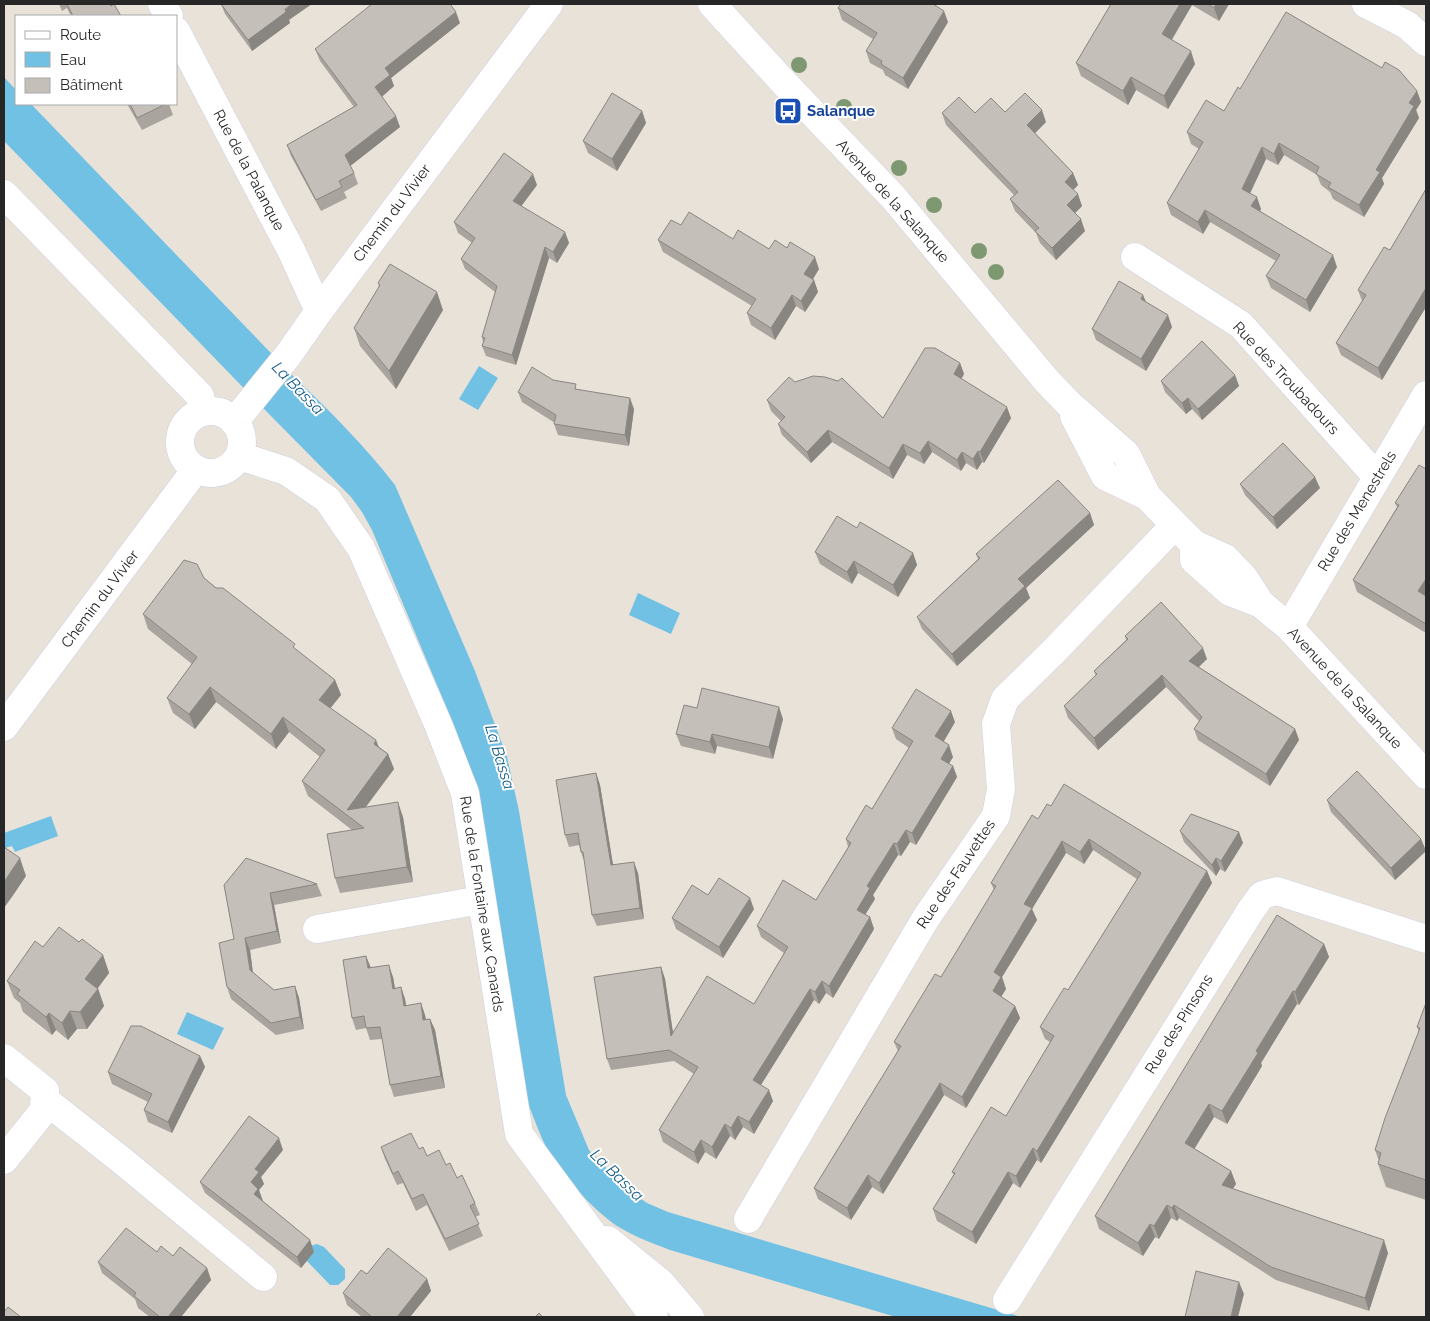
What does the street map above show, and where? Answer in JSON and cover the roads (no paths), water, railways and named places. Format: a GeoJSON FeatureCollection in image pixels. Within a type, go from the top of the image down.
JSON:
{"type":"FeatureCollection","features":[{"type":"Feature","properties":{"kind":"street"},"geometry":{"type":"LineString","coordinates":[[162,4],[168,15]]}},
{"type":"Feature","properties":{"kind":"street","name":"Chemin du Vivier"},"geometry":{"type":"LineString","coordinates":[[242,413],[289,354],[319,311],[549,4]]}},
{"type":"Feature","properties":{"kind":"street","name":"Avenue de la Salanque"},"geometry":{"type":"LineString","coordinates":[[712,4],[893,197],[1046,380],[1068,403],[1105,476],[1147,496],[1194,544],[1194,560],[1230,592],[1261,604],[1288,627],[1426,775]]}},
{"type":"Feature","properties":{"kind":"street"},"geometry":{"type":"LineString","coordinates":[[1366,4],[1407,24],[1426,42]]}},
{"type":"Feature","properties":{"kind":"street","name":"Rue de la Palanque"},"geometry":{"type":"LineString","coordinates":[[178,34],[292,252],[319,311]]}},
{"type":"Feature","properties":{"kind":"street"},"geometry":{"type":"LineString","coordinates":[[4,194],[200,396],[204,412]]}},
{"type":"Feature","properties":{"kind":"street","name":"Rue des Troubadours"},"geometry":{"type":"LineString","coordinates":[[1135,256],[1240,325],[1377,477]]}},
{"type":"Feature","properties":{"kind":"street","name":"Rue des Menestrels"},"geometry":{"type":"LineString","coordinates":[[1288,627],[1426,396]]}},
{"type":"Feature","properties":{"kind":"street"},"geometry":{"type":"LineString","coordinates":[[204,412],[218,412],[227,416],[242,413],[240,429],[242,438],[239,456],[234,464],[216,473],[196,470],[184,457],[180,448],[183,429],[188,422],[204,412]]}},
{"type":"Feature","properties":{"kind":"street","name":"Rue de la Fontaine aux Canards"},"geometry":{"type":"LineString","coordinates":[[239,456],[286,471],[327,499],[361,548],[438,724],[465,793],[519,1134],[654,1317]]}},
{"type":"Feature","properties":{"kind":"street","name":"Chemin du Vivier"},"geometry":{"type":"LineString","coordinates":[[4,727],[196,470]]}},
{"type":"Feature","properties":{"kind":"street","name":"Rue des Fauvettes"},"geometry":{"type":"LineString","coordinates":[[748,1219],[926,918],[996,816],[1001,789],[996,724],[1005,699],[1054,651],[1175,525]]}},
{"type":"Feature","properties":{"kind":"street","name":"Rue des Pinsons"},"geometry":{"type":"LineString","coordinates":[[1007,1300],[1245,918],[1262,895],[1277,891],[1426,939]]}},
{"type":"Feature","properties":{"kind":"street"},"geometry":{"type":"LineString","coordinates":[[317,930],[481,900]]}},
{"type":"Feature","properties":{"kind":"street"},"geometry":{"type":"LineString","coordinates":[[4,1058],[45,1091],[44,1105],[4,1160]]}},
{"type":"Feature","properties":{"kind":"street"},"geometry":{"type":"LineString","coordinates":[[44,1105],[120,1159],[264,1277]]}},
{"type":"Feature","properties":{"kind":"street","name":"Rue de la Fontaine aux Canards"},"geometry":{"type":"LineString","coordinates":[[579,1217],[661,1283],[690,1317]]}},
{"type":"Feature","properties":{"kind":"water","name":"La Bassa"},"geometry":{"type":"Polygon","coordinates":[[[4,77],[15,89],[15,105],[33,106],[294,377],[347,429],[395,485],[475,671],[507,757],[519,811],[566,1095],[589,1150],[627,1189],[647,1203],[668,1212],[1021,1317],[896,1317],[670,1250],[617,1226],[598,1211],[569,1180],[547,1149],[529,1106],[467,761],[372,530],[351,497],[4,141],[4,77]]]}},
{"type":"Feature","properties":{"kind":"water"},"geometry":{"type":"Polygon","coordinates":[[[479,366],[498,378],[478,410],[459,399],[479,366]]]}},
{"type":"Feature","properties":{"kind":"water"},"geometry":{"type":"Polygon","coordinates":[[[638,593],[680,613],[671,634],[629,615],[638,593]]]}},
{"type":"Feature","properties":{"kind":"water"},"geometry":{"type":"Polygon","coordinates":[[[51,816],[58,836],[15,852],[12,846],[5,848],[4,833],[51,816]]]}},
{"type":"Feature","properties":{"kind":"water"},"geometry":{"type":"Polygon","coordinates":[[[187,1012],[224,1028],[213,1050],[177,1034],[187,1012]]]}},
{"type":"Feature","properties":{"kind":"water"},"geometry":{"type":"Polygon","coordinates":[[[317,1244],[324,1247],[345,1269],[345,1279],[338,1285],[330,1285],[306,1260],[310,1246],[317,1244]]]}},
{"type":"Feature","properties":{"kind":"place","name":"Salanque"},"geometry":{"type":"Point","coordinates":[788,111]}}]}
